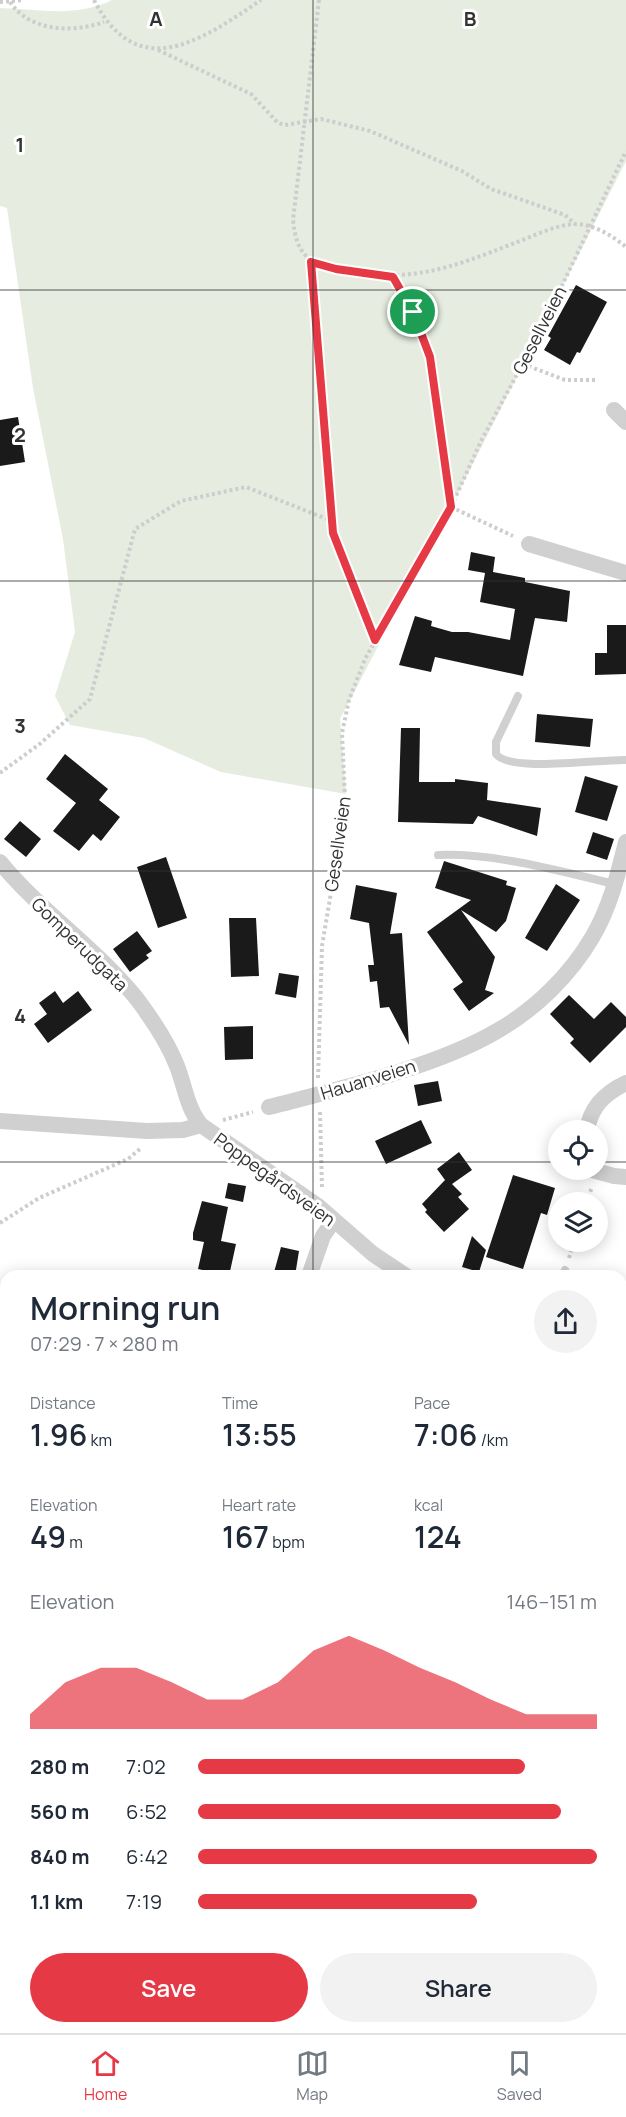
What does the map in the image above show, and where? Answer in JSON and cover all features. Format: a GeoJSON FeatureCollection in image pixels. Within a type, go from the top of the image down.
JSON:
{"type":"FeatureCollection","features":[{"type":"Feature","properties":{"kind":"street"},"geometry":{"type":"LineString","coordinates":[[529,544],[626,573]]}},
{"type":"Feature","properties":{"kind":"street","name":"Hauanveien"},"geometry":{"type":"LineString","coordinates":[[269,1107],[320,1094],[462,1048],[498,1031],[527,1010],[577,961],[594,934],[615,884],[626,842]]}},
{"type":"Feature","properties":{"kind":"street","name":"Gomperudgata"},"geometry":{"type":"LineString","coordinates":[[0,862],[37,902],[117,976],[138,1001],[171,1052],[190,1108],[201,1125]]}},
{"type":"Feature","properties":{"kind":"street"},"geometry":{"type":"LineString","coordinates":[[590,1120],[594,1108],[600,1100],[611,1090],[626,1083]]}},
{"type":"Feature","properties":{"kind":"street"},"geometry":{"type":"LineString","coordinates":[[0,1121],[147,1131],[183,1130],[201,1125]]}},
{"type":"Feature","properties":{"kind":"street","name":"Poppegårdsveien"},"geometry":{"type":"LineString","coordinates":[[201,1125],[318,1206],[373,1254],[397,1270]]}},
{"type":"Feature","properties":{"kind":"street"},"geometry":{"type":"LineString","coordinates":[[608,1174],[626,1177]]}},
{"type":"Feature","properties":{"kind":"street"},"geometry":{"type":"LineString","coordinates":[[311,1270],[323,1236],[334,1220]]}},
{"type":"Feature","properties":{"kind":"lane"},"geometry":{"type":"LineString","coordinates":[[518,696],[496,742],[496,754],[501,760],[522,764],[626,760]]}},
{"type":"Feature","properties":{"kind":"lane"},"geometry":{"type":"LineString","coordinates":[[438,855],[459,854],[561,870],[615,884]]}},
{"type":"Feature","properties":{"kind":"path"},"geometry":{"type":"LineString","coordinates":[[0,2],[23,0]]}},
{"type":"Feature","properties":{"kind":"path"},"geometry":{"type":"LineString","coordinates":[[94,0],[105,22],[125,39],[158,50],[251,94],[278,123],[285,125],[321,119],[370,131],[462,171],[491,189],[565,215],[575,224]]}},
{"type":"Feature","properties":{"kind":"path"},"geometry":{"type":"LineString","coordinates":[[158,50],[183,45],[211,32],[261,0]]}},
{"type":"Feature","properties":{"kind":"path"},"geometry":{"type":"LineString","coordinates":[[319,0],[293,220],[300,248],[311,262],[333,533],[375,640]]}},
{"type":"Feature","properties":{"kind":"path"},"geometry":{"type":"LineString","coordinates":[[10,2],[18,14],[29,21],[50,26],[76,29],[105,22]]}},
{"type":"Feature","properties":{"kind":"path","name":"Gesellveien"},"geometry":{"type":"LineString","coordinates":[[318,1206],[322,1198],[317,1059],[322,946],[344,806],[342,734],[349,700],[364,660],[451,507],[481,441],[523,364],[626,151]]}},
{"type":"Feature","properties":{"kind":"path"},"geometry":{"type":"LineString","coordinates":[[311,262],[336,269],[393,277],[442,270],[545,232],[575,224],[590,226],[626,247]]}},
{"type":"Feature","properties":{"kind":"path"},"geometry":{"type":"LineString","coordinates":[[393,277],[416,318],[430,357],[451,507],[529,544]]}},
{"type":"Feature","properties":{"kind":"path"},"geometry":{"type":"LineString","coordinates":[[523,364],[566,380],[596,380]]}},
{"type":"Feature","properties":{"kind":"path"},"geometry":{"type":"LineString","coordinates":[[0,773],[41,743],[90,699],[135,529],[181,501],[246,487],[332,521]]}},
{"type":"Feature","properties":{"kind":"path"},"geometry":{"type":"LineString","coordinates":[[201,1125],[269,1107]]}},
{"type":"Feature","properties":{"kind":"path"},"geometry":{"type":"LineString","coordinates":[[0,1223],[39,1198],[128,1159],[142,1147],[147,1131]]}},
{"type":"Feature","properties":{"kind":"shaded area"},"geometry":{"type":"Polygon","coordinates":[[[112,0],[626,0],[626,161],[451,507],[340,719],[346,794],[221,772],[144,738],[70,725],[55,696],[75,632],[63,539],[33,388],[7,208],[0,206],[0,8],[71,11],[99,6],[112,0]]]}},
{"type":"Feature","properties":{"kind":"building"},"geometry":{"type":"Polygon","coordinates":[[[576,285],[607,302],[580,353],[577,352],[570,365],[544,350],[551,338],[548,336],[576,285]]]}},
{"type":"Feature","properties":{"kind":"building"},"geometry":{"type":"Polygon","coordinates":[[[18,417],[25,462],[0,466],[0,420],[18,417]]]}},
{"type":"Feature","properties":{"kind":"building"},"geometry":{"type":"Polygon","coordinates":[[[471,552],[495,557],[493,572],[525,578],[525,582],[570,591],[567,622],[535,618],[523,676],[435,657],[431,672],[399,665],[415,616],[432,621],[431,626],[452,632],[468,632],[510,640],[515,609],[480,602],[485,573],[468,570],[471,552]]]}},
{"type":"Feature","properties":{"kind":"building"},"geometry":{"type":"Polygon","coordinates":[[[607,625],[626,625],[626,674],[595,675],[595,653],[607,653],[607,625]]]}},
{"type":"Feature","properties":{"kind":"building"},"geometry":{"type":"Polygon","coordinates":[[[537,714],[593,719],[590,747],[535,742],[537,714]]]}},
{"type":"Feature","properties":{"kind":"building"},"geometry":{"type":"Polygon","coordinates":[[[401,728],[420,728],[419,782],[455,782],[455,779],[488,783],[487,800],[541,808],[537,836],[478,816],[473,824],[398,822],[401,728]]]}},
{"type":"Feature","properties":{"kind":"building"},"geometry":{"type":"Polygon","coordinates":[[[65,754],[108,789],[99,800],[120,817],[101,841],[93,834],[79,851],[53,831],[76,803],[46,779],[65,754]]]}},
{"type":"Feature","properties":{"kind":"building"},"geometry":{"type":"Polygon","coordinates":[[[585,776],[618,786],[607,821],[575,812],[585,776]]]}},
{"type":"Feature","properties":{"kind":"building"},"geometry":{"type":"Polygon","coordinates":[[[20,821],[41,839],[26,857],[4,839],[20,821]]]}},
{"type":"Feature","properties":{"kind":"building"},"geometry":{"type":"Polygon","coordinates":[[[593,832],[614,839],[607,860],[586,853],[593,832]]]}},
{"type":"Feature","properties":{"kind":"building"},"geometry":{"type":"Polygon","coordinates":[[[166,857],[187,918],[158,928],[137,867],[166,857]]]}},
{"type":"Feature","properties":{"kind":"building"},"geometry":{"type":"Polygon","coordinates":[[[444,861],[507,881],[506,885],[516,888],[506,921],[496,932],[461,910],[495,957],[485,990],[494,993],[469,1011],[453,989],[463,982],[427,932],[471,900],[435,888],[444,861]]]}},
{"type":"Feature","properties":{"kind":"building"},"geometry":{"type":"Polygon","coordinates":[[[556,884],[580,900],[547,951],[525,938],[556,884]]]}},
{"type":"Feature","properties":{"kind":"building"},"geometry":{"type":"Polygon","coordinates":[[[356,885],[397,893],[390,934],[402,933],[409,1045],[389,1007],[380,1008],[377,981],[370,982],[368,965],[374,965],[369,923],[350,919],[356,885]]]}},
{"type":"Feature","properties":{"kind":"building"},"geometry":{"type":"Polygon","coordinates":[[[229,918],[256,918],[259,976],[231,977],[229,918]]]}},
{"type":"Feature","properties":{"kind":"building"},"geometry":{"type":"Polygon","coordinates":[[[137,931],[152,951],[146,955],[149,958],[130,972],[113,949],[137,931]]]}},
{"type":"Feature","properties":{"kind":"building"},"geometry":{"type":"Polygon","coordinates":[[[279,973],[299,976],[296,998],[275,994],[279,973]]]}},
{"type":"Feature","properties":{"kind":"building"},"geometry":{"type":"Polygon","coordinates":[[[55,991],[63,1003],[78,991],[92,1010],[48,1043],[34,1024],[47,1014],[39,1003],[55,991]]]}},
{"type":"Feature","properties":{"kind":"building"},"geometry":{"type":"Polygon","coordinates":[[[569,995],[594,1019],[611,1002],[626,1017],[626,1027],[590,1063],[570,1043],[574,1039],[550,1014],[569,995]]]}},
{"type":"Feature","properties":{"kind":"building"},"geometry":{"type":"Polygon","coordinates":[[[253,1026],[253,1059],[225,1060],[224,1027],[253,1026]]]}},
{"type":"Feature","properties":{"kind":"building"},"geometry":{"type":"Polygon","coordinates":[[[438,1081],[442,1101],[418,1106],[414,1085],[438,1081]]]}},
{"type":"Feature","properties":{"kind":"building"},"geometry":{"type":"Polygon","coordinates":[[[421,1120],[432,1143],[386,1164],[375,1141],[421,1120]]]}},
{"type":"Feature","properties":{"kind":"building"},"geometry":{"type":"Polygon","coordinates":[[[459,1152],[472,1170],[452,1184],[462,1194],[458,1197],[469,1209],[444,1232],[425,1212],[427,1210],[422,1204],[445,1180],[437,1169],[459,1152]]]}},
{"type":"Feature","properties":{"kind":"building"},"geometry":{"type":"Polygon","coordinates":[[[513,1175],[555,1188],[554,1192],[548,1192],[547,1215],[541,1213],[523,1269],[486,1257],[513,1175]]]}},
{"type":"Feature","properties":{"kind":"building"},"geometry":{"type":"Polygon","coordinates":[[[228,1183],[246,1186],[243,1202],[225,1198],[228,1183]]]}},
{"type":"Feature","properties":{"kind":"building"},"geometry":{"type":"Polygon","coordinates":[[[202,1201],[228,1207],[221,1241],[236,1244],[230,1270],[198,1269],[204,1242],[193,1240],[202,1201]]]}},
{"type":"Feature","properties":{"kind":"building"},"geometry":{"type":"Polygon","coordinates":[[[472,1236],[486,1250],[480,1270],[462,1267],[472,1236]]]}},
{"type":"Feature","properties":{"kind":"building"},"geometry":{"type":"Polygon","coordinates":[[[281,1247],[299,1251],[296,1270],[275,1270],[281,1247]]]}},
{"type":"Feature","properties":{"kind":"route"},"geometry":{"type":"LineString","coordinates":[[311,262],[356,273],[393,277],[413,312],[430,357],[451,507],[375,640],[333,533],[311,262]]}}]}
